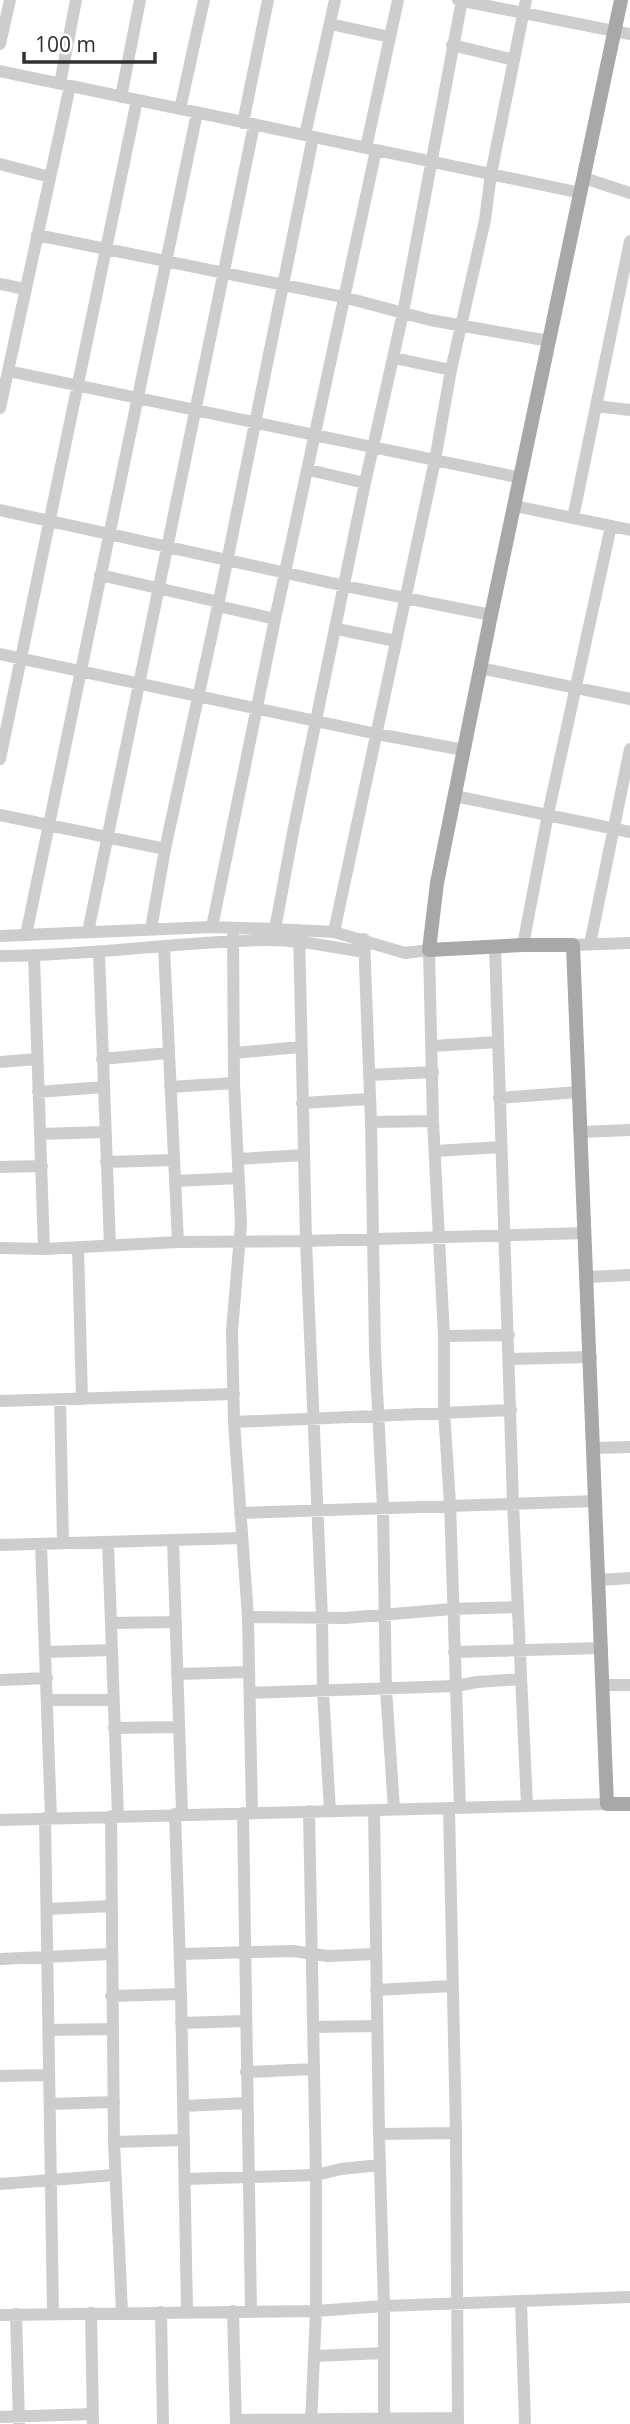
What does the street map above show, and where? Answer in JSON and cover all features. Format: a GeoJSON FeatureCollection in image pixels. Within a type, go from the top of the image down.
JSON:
{"type":"FeatureCollection","features":[{"type":"Feature","properties":{"kind":"main road"},"geometry":{"type":"LineString","coordinates":[[621,0],[480,668],[435,894],[429,950],[523,944],[573,945],[607,1804],[630,1804]]}},
{"type":"Feature","properties":{"kind":"street"},"geometry":{"type":"LineString","coordinates":[[0,44],[10,0]]}},
{"type":"Feature","properties":{"kind":"street"},"geometry":{"type":"LineString","coordinates":[[0,408],[50,177],[76,0]]}},
{"type":"Feature","properties":{"kind":"street"},"geometry":{"type":"LineString","coordinates":[[121,97],[140,0]]}},
{"type":"Feature","properties":{"kind":"street"},"geometry":{"type":"LineString","coordinates":[[180,109],[204,0]]}},
{"type":"Feature","properties":{"kind":"street"},"geometry":{"type":"LineString","coordinates":[[88,932],[224,273],[268,0]]}},
{"type":"Feature","properties":{"kind":"street"},"geometry":{"type":"LineString","coordinates":[[151,929],[165,849],[228,559],[335,0]]}},
{"type":"Feature","properties":{"kind":"street"},"geometry":{"type":"LineString","coordinates":[[212,928],[275,619],[316,436],[398,0]]}},
{"type":"Feature","properties":{"kind":"street"},"geometry":{"type":"LineString","coordinates":[[275,929],[365,483],[404,313],[461,0],[630,34]]}},
{"type":"Feature","properties":{"kind":"street"},"geometry":{"type":"LineString","coordinates":[[334,932],[435,460],[451,370],[485,220],[491,174],[526,0]]}},
{"type":"Feature","properties":{"kind":"street"},"geometry":{"type":"LineString","coordinates":[[330,24],[390,37]]}},
{"type":"Feature","properties":{"kind":"street"},"geometry":{"type":"LineString","coordinates":[[452,45],[514,60]]}},
{"type":"Feature","properties":{"kind":"street"},"geometry":{"type":"LineString","coordinates":[[0,71],[491,174],[630,193]]}},
{"type":"Feature","properties":{"kind":"street"},"geometry":{"type":"LineString","coordinates":[[0,758],[137,100]]}},
{"type":"Feature","properties":{"kind":"street"},"geometry":{"type":"LineString","coordinates":[[26,935],[164,261],[197,113]]}},
{"type":"Feature","properties":{"kind":"street"},"geometry":{"type":"LineString","coordinates":[[0,164],[50,177]]}},
{"type":"Feature","properties":{"kind":"street"},"geometry":{"type":"LineString","coordinates":[[37,235],[282,284],[461,325],[549,341]]}},
{"type":"Feature","properties":{"kind":"street"},"geometry":{"type":"LineString","coordinates":[[573,518],[630,241]]}},
{"type":"Feature","properties":{"kind":"street"},"geometry":{"type":"LineString","coordinates":[[0,284],[25,289]]}},
{"type":"Feature","properties":{"kind":"street"},"geometry":{"type":"LineString","coordinates":[[394,358],[451,370]]}},
{"type":"Feature","properties":{"kind":"street"},"geometry":{"type":"LineString","coordinates":[[8,371],[521,478]]}},
{"type":"Feature","properties":{"kind":"street"},"geometry":{"type":"LineString","coordinates":[[596,406],[630,410]]}},
{"type":"Feature","properties":{"kind":"street"},"geometry":{"type":"LineString","coordinates":[[309,470],[365,483]]}},
{"type":"Feature","properties":{"kind":"street"},"geometry":{"type":"LineString","coordinates":[[515,506],[630,530]]}},
{"type":"Feature","properties":{"kind":"street"},"geometry":{"type":"LineString","coordinates":[[0,510],[345,586],[491,615]]}},
{"type":"Feature","properties":{"kind":"street"},"geometry":{"type":"LineString","coordinates":[[523,944],[548,814],[611,526]]}},
{"type":"Feature","properties":{"kind":"street"},"geometry":{"type":"LineString","coordinates":[[100,575],[275,619]]}},
{"type":"Feature","properties":{"kind":"street"},"geometry":{"type":"LineString","coordinates":[[337,629],[396,641]]}},
{"type":"Feature","properties":{"kind":"street"},"geometry":{"type":"LineString","coordinates":[[0,654],[464,750]]}},
{"type":"Feature","properties":{"kind":"street"},"geometry":{"type":"LineString","coordinates":[[480,668],[630,699]]}},
{"type":"Feature","properties":{"kind":"street"},"geometry":{"type":"LineString","coordinates":[[590,944],[630,749]]}},
{"type":"Feature","properties":{"kind":"street"},"geometry":{"type":"LineString","coordinates":[[455,796],[630,832]]}},
{"type":"Feature","properties":{"kind":"street"},"geometry":{"type":"LineString","coordinates":[[0,815],[165,849]]}},
{"type":"Feature","properties":{"kind":"street"},"geometry":{"type":"LineString","coordinates":[[0,936],[212,928],[264,940],[334,932],[364,946]]}},
{"type":"Feature","properties":{"kind":"street"},"geometry":{"type":"LineString","coordinates":[[0,956],[99,953],[164,947],[275,929],[299,936],[405,953],[429,950],[433,1121],[444,1336],[444,1411],[457,1686],[452,1986],[458,2421],[236,2422],[233,2311]]}},
{"type":"Feature","properties":{"kind":"street"},"geometry":{"type":"LineString","coordinates":[[233,935],[234,1083],[242,1224],[232,1315],[233,1394],[248,1618],[250,1693],[244,1952],[251,2311]]}},
{"type":"Feature","properties":{"kind":"street"},"geometry":{"type":"LineString","coordinates":[[299,936],[306,1241],[330,1811]]}},
{"type":"Feature","properties":{"kind":"street"},"geometry":{"type":"LineString","coordinates":[[573,945],[630,943]]}},
{"type":"Feature","properties":{"kind":"street"},"geometry":{"type":"LineString","coordinates":[[364,946],[383,1508],[383,1614],[394,1809]]}},
{"type":"Feature","properties":{"kind":"street"},"geometry":{"type":"LineString","coordinates":[[495,946],[513,1503],[527,1805]]}},
{"type":"Feature","properties":{"kind":"street"},"geometry":{"type":"LineString","coordinates":[[164,947],[178,1242]]}},
{"type":"Feature","properties":{"kind":"street"},"geometry":{"type":"LineString","coordinates":[[99,953],[110,1245]]}},
{"type":"Feature","properties":{"kind":"street"},"geometry":{"type":"LineString","coordinates":[[34,956],[44,1249]]}},
{"type":"Feature","properties":{"kind":"street"},"geometry":{"type":"LineString","coordinates":[[432,1046],[498,1042]]}},
{"type":"Feature","properties":{"kind":"street"},"geometry":{"type":"LineString","coordinates":[[234,1053],[300,1047]]}},
{"type":"Feature","properties":{"kind":"street"},"geometry":{"type":"LineString","coordinates":[[102,1059],[168,1053]]}},
{"type":"Feature","properties":{"kind":"street"},"geometry":{"type":"LineString","coordinates":[[0,1062],[37,1059]]}},
{"type":"Feature","properties":{"kind":"street"},"geometry":{"type":"LineString","coordinates":[[369,1075],[433,1073]]}},
{"type":"Feature","properties":{"kind":"street"},"geometry":{"type":"LineString","coordinates":[[170,1087],[234,1083]]}},
{"type":"Feature","properties":{"kind":"street"},"geometry":{"type":"LineString","coordinates":[[38,1092],[104,1087]]}},
{"type":"Feature","properties":{"kind":"street"},"geometry":{"type":"LineString","coordinates":[[499,1098],[579,1092]]}},
{"type":"Feature","properties":{"kind":"street"},"geometry":{"type":"LineString","coordinates":[[302,1103],[369,1099]]}},
{"type":"Feature","properties":{"kind":"street"},"geometry":{"type":"LineString","coordinates":[[371,1122],[433,1121]]}},
{"type":"Feature","properties":{"kind":"street"},"geometry":{"type":"LineString","coordinates":[[581,1132],[630,1130]]}},
{"type":"Feature","properties":{"kind":"street"},"geometry":{"type":"LineString","coordinates":[[40,1134],[105,1132]]}},
{"type":"Feature","properties":{"kind":"street"},"geometry":{"type":"LineString","coordinates":[[435,1150],[501,1147]]}},
{"type":"Feature","properties":{"kind":"street"},"geometry":{"type":"LineString","coordinates":[[238,1159],[304,1155]]}},
{"type":"Feature","properties":{"kind":"street"},"geometry":{"type":"LineString","coordinates":[[106,1163],[174,1160]]}},
{"type":"Feature","properties":{"kind":"street"},"geometry":{"type":"LineString","coordinates":[[0,1167],[41,1167]]}},
{"type":"Feature","properties":{"kind":"street"},"geometry":{"type":"LineString","coordinates":[[175,1181],[239,1178]]}},
{"type":"Feature","properties":{"kind":"street"},"geometry":{"type":"LineString","coordinates":[[0,1248],[44,1249],[240,1240],[306,1241],[585,1233]]}},
{"type":"Feature","properties":{"kind":"street"},"geometry":{"type":"LineString","coordinates":[[78,1247],[82,1399]]}},
{"type":"Feature","properties":{"kind":"street"},"geometry":{"type":"LineString","coordinates":[[587,1277],[630,1275]]}},
{"type":"Feature","properties":{"kind":"street"},"geometry":{"type":"LineString","coordinates":[[444,1336],[509,1335]]}},
{"type":"Feature","properties":{"kind":"street"},"geometry":{"type":"LineString","coordinates":[[510,1359],[591,1357]]}},
{"type":"Feature","properties":{"kind":"street"},"geometry":{"type":"LineString","coordinates":[[0,1401],[233,1394]]}},
{"type":"Feature","properties":{"kind":"street"},"geometry":{"type":"LineString","coordinates":[[60,1399],[63,1542]]}},
{"type":"Feature","properties":{"kind":"street"},"geometry":{"type":"LineString","coordinates":[[234,1422],[511,1410]]}},
{"type":"Feature","properties":{"kind":"street"},"geometry":{"type":"LineString","coordinates":[[594,1448],[630,1447]]}},
{"type":"Feature","properties":{"kind":"street"},"geometry":{"type":"LineString","coordinates":[[240,1513],[596,1501]]}},
{"type":"Feature","properties":{"kind":"street"},"geometry":{"type":"LineString","coordinates":[[0,1545],[242,1538]]}},
{"type":"Feature","properties":{"kind":"street"},"geometry":{"type":"LineString","coordinates":[[173,1540],[187,2311]]}},
{"type":"Feature","properties":{"kind":"street"},"geometry":{"type":"LineString","coordinates":[[108,1542],[115,1816],[111,1996],[115,2175],[122,2312]]}},
{"type":"Feature","properties":{"kind":"street"},"geometry":{"type":"LineString","coordinates":[[41,1544],[48,1700],[48,2075],[53,2313]]}},
{"type":"Feature","properties":{"kind":"street"},"geometry":{"type":"LineString","coordinates":[[599,1580],[630,1578]]}},
{"type":"Feature","properties":{"kind":"street"},"geometry":{"type":"LineString","coordinates":[[248,1618],[322,1618],[517,1607]]}},
{"type":"Feature","properties":{"kind":"street"},"geometry":{"type":"LineString","coordinates":[[111,1623],[176,1622]]}},
{"type":"Feature","properties":{"kind":"street"},"geometry":{"type":"LineString","coordinates":[[454,1652],[602,1648]]}},
{"type":"Feature","properties":{"kind":"street"},"geometry":{"type":"LineString","coordinates":[[46,1652],[112,1650]]}},
{"type":"Feature","properties":{"kind":"street"},"geometry":{"type":"LineString","coordinates":[[177,1674],[249,1672]]}},
{"type":"Feature","properties":{"kind":"street"},"geometry":{"type":"LineString","coordinates":[[0,1680],[47,1678]]}},
{"type":"Feature","properties":{"kind":"street"},"geometry":{"type":"LineString","coordinates":[[250,1693],[457,1686],[520,1679]]}},
{"type":"Feature","properties":{"kind":"street"},"geometry":{"type":"LineString","coordinates":[[604,1685],[630,1685]]}},
{"type":"Feature","properties":{"kind":"street"},"geometry":{"type":"LineString","coordinates":[[48,1700],[113,1700]]}},
{"type":"Feature","properties":{"kind":"street"},"geometry":{"type":"LineString","coordinates":[[114,1728],[178,1727]]}},
{"type":"Feature","properties":{"kind":"street"},"geometry":{"type":"LineString","coordinates":[[0,1819],[607,1804]]}},
{"type":"Feature","properties":{"kind":"street"},"geometry":{"type":"LineString","coordinates":[[374,1810],[384,2421]]}},
{"type":"Feature","properties":{"kind":"street"},"geometry":{"type":"LineString","coordinates":[[309,1811],[316,2175],[316,2311],[311,2422]]}},
{"type":"Feature","properties":{"kind":"street"},"geometry":{"type":"LineString","coordinates":[[47,1909],[111,1906]]}},
{"type":"Feature","properties":{"kind":"street"},"geometry":{"type":"LineString","coordinates":[[180,1954],[293,1951],[328,1956],[375,1954]]}},
{"type":"Feature","properties":{"kind":"street"},"geometry":{"type":"LineString","coordinates":[[0,1959],[111,1954]]}},
{"type":"Feature","properties":{"kind":"street"},"geometry":{"type":"LineString","coordinates":[[376,1990],[452,1986]]}},
{"type":"Feature","properties":{"kind":"street"},"geometry":{"type":"LineString","coordinates":[[111,1996],[181,1994]]}},
{"type":"Feature","properties":{"kind":"street"},"geometry":{"type":"LineString","coordinates":[[181,2023],[246,2021]]}},
{"type":"Feature","properties":{"kind":"street"},"geometry":{"type":"LineString","coordinates":[[313,2028],[376,2026]]}},
{"type":"Feature","properties":{"kind":"street"},"geometry":{"type":"LineString","coordinates":[[48,2030],[112,2029]]}},
{"type":"Feature","properties":{"kind":"street"},"geometry":{"type":"LineString","coordinates":[[246,2072],[314,2069]]}},
{"type":"Feature","properties":{"kind":"street"},"geometry":{"type":"LineString","coordinates":[[0,2076],[48,2075]]}},
{"type":"Feature","properties":{"kind":"street"},"geometry":{"type":"LineString","coordinates":[[50,2104],[114,2102]]}},
{"type":"Feature","properties":{"kind":"street"},"geometry":{"type":"LineString","coordinates":[[183,2106],[247,2103]]}},
{"type":"Feature","properties":{"kind":"street"},"geometry":{"type":"LineString","coordinates":[[379,2134],[456,2133]]}},
{"type":"Feature","properties":{"kind":"street"},"geometry":{"type":"LineString","coordinates":[[114,2142],[184,2140]]}},
{"type":"Feature","properties":{"kind":"street"},"geometry":{"type":"LineString","coordinates":[[184,2179],[316,2175],[380,2165]]}},
{"type":"Feature","properties":{"kind":"street"},"geometry":{"type":"LineString","coordinates":[[0,2184],[115,2175]]}},
{"type":"Feature","properties":{"kind":"street"},"geometry":{"type":"LineString","coordinates":[[0,2315],[316,2311],[630,2297]]}},
{"type":"Feature","properties":{"kind":"street"},"geometry":{"type":"LineString","coordinates":[[521,2301],[525,2424]]}},
{"type":"Feature","properties":{"kind":"street"},"geometry":{"type":"LineString","coordinates":[[161,2312],[163,2424]]}},
{"type":"Feature","properties":{"kind":"street"},"geometry":{"type":"LineString","coordinates":[[0,2417],[19,2420],[93,2419],[91,2313]]}},
{"type":"Feature","properties":{"kind":"street"},"geometry":{"type":"LineString","coordinates":[[16,2314],[19,2420]]}},
{"type":"Feature","properties":{"kind":"street"},"geometry":{"type":"LineString","coordinates":[[314,2356],[384,2353]]}}]}
